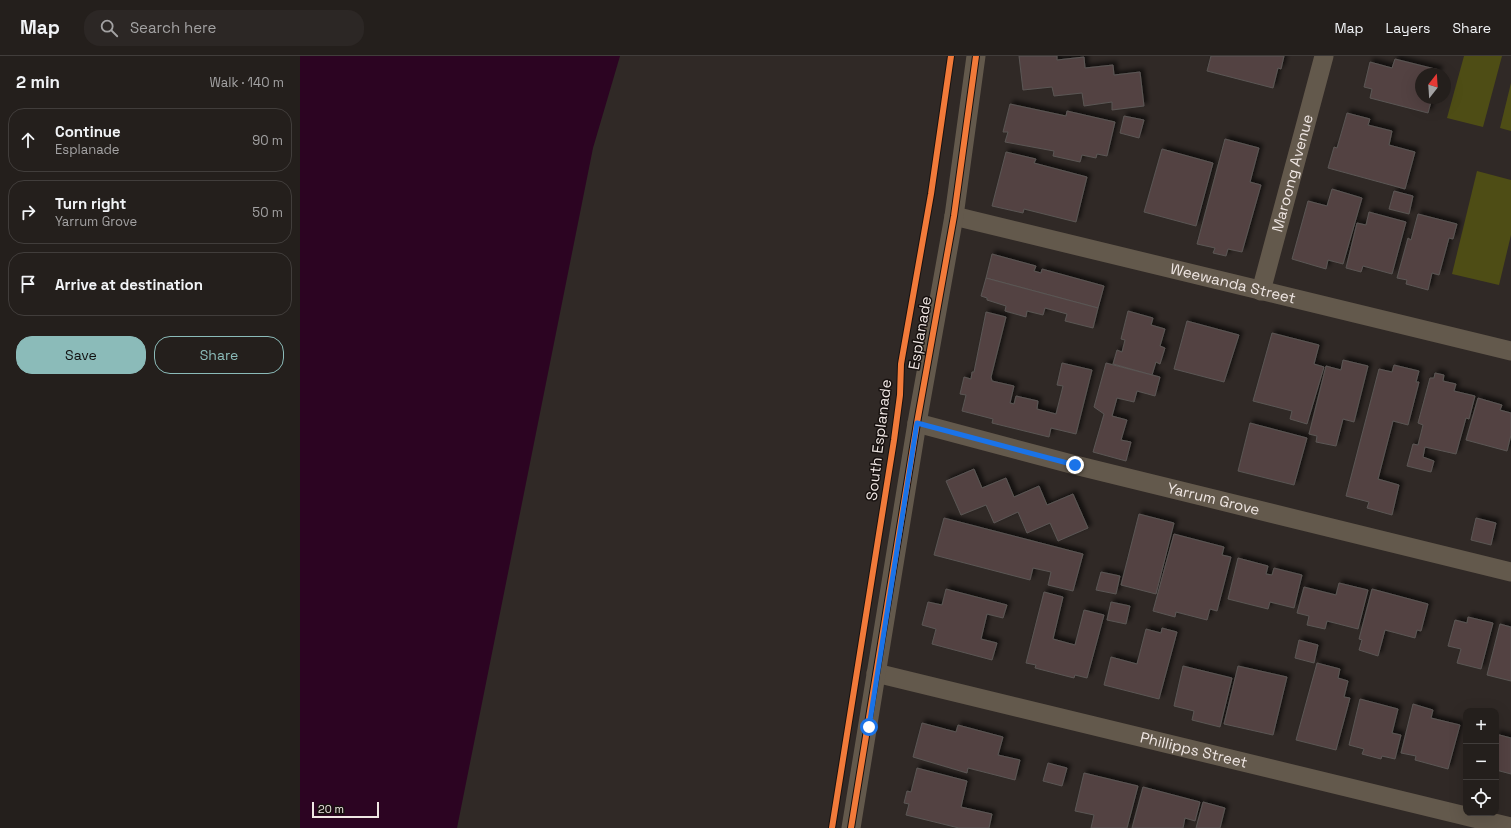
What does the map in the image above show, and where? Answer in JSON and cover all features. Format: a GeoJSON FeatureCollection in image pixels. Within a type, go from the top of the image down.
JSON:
{"type":"FeatureCollection","features":[{"type":"Feature","properties":{"kind":"street","name":"Esplanade"},"geometry":{"type":"LineString","coordinates":[[851,828],[917,423],[954,216],[976,56]]}},
{"type":"Feature","properties":{"kind":"street","name":"Maroong Avenue"},"geometry":{"type":"LineString","coordinates":[[1262,291],[1324,56]]}},
{"type":"Feature","properties":{"kind":"street","name":"Weewanda Street"},"geometry":{"type":"LineString","coordinates":[[954,216],[1511,351]]}},
{"type":"Feature","properties":{"kind":"street","name":"Yarrum Grove"},"geometry":{"type":"LineString","coordinates":[[917,423],[1075,465],[1511,572]]}},
{"type":"Feature","properties":{"kind":"street","name":"Phillipps Street"},"geometry":{"type":"LineString","coordinates":[[876,673],[1511,827]]}},
{"type":"Feature","properties":{"kind":"shaded area"},"geometry":{"type":"Polygon","coordinates":[[[300,56],[620,56],[593,148],[457,828],[300,828],[300,56]]]}},
{"type":"Feature","properties":{"kind":"shaded area"},"geometry":{"type":"Polygon","coordinates":[[[1464,56],[1502,56],[1483,127],[1447,118],[1464,56]]]}},
{"type":"Feature","properties":{"kind":"shaded area"},"geometry":{"type":"Polygon","coordinates":[[[1511,83],[1511,131],[1500,128],[1511,83]]]}},
{"type":"Feature","properties":{"kind":"shaded area"},"geometry":{"type":"Polygon","coordinates":[[[1477,171],[1511,180],[1511,235],[1499,285],[1452,274],[1477,171]]]}},
{"type":"Feature","properties":{"kind":"building"},"geometry":{"type":"Polygon","coordinates":[[[1019,56],[1057,56],[1057,60],[1084,57],[1085,68],[1113,65],[1114,75],[1140,72],[1144,106],[1112,110],[1112,102],[1084,106],[1082,93],[1054,96],[1052,87],[1023,90],[1019,56]]]}},
{"type":"Feature","properties":{"kind":"building"},"geometry":{"type":"Polygon","coordinates":[[[1211,56],[1284,56],[1281,69],[1278,68],[1273,88],[1207,71],[1211,56]]]}},
{"type":"Feature","properties":{"kind":"building"},"geometry":{"type":"Polygon","coordinates":[[[1395,59],[1431,68],[1415,68],[1415,104],[1430,104],[1428,113],[1370,98],[1372,89],[1364,87],[1370,62],[1392,68],[1395,59]]]}},
{"type":"Feature","properties":{"kind":"building"},"geometry":{"type":"Polygon","coordinates":[[[1010,104],[1066,116],[1067,111],[1115,122],[1107,156],[1097,154],[1096,158],[1082,155],[1080,162],[1053,156],[1054,151],[1005,142],[1008,132],[1003,132],[1010,104]]]}},
{"type":"Feature","properties":{"kind":"building"},"geometry":{"type":"Polygon","coordinates":[[[1347,113],[1370,119],[1368,125],[1392,131],[1389,145],[1415,152],[1405,189],[1328,168],[1334,147],[1337,148],[1347,113]]]}},
{"type":"Feature","properties":{"kind":"building"},"geometry":{"type":"Polygon","coordinates":[[[1124,116],[1144,120],[1139,138],[1120,133],[1124,116]]]}},
{"type":"Feature","properties":{"kind":"building"},"geometry":{"type":"Polygon","coordinates":[[[1225,139],[1259,148],[1250,182],[1261,185],[1242,252],[1228,249],[1226,256],[1213,253],[1215,248],[1197,244],[1225,139]]]}},
{"type":"Feature","properties":{"kind":"building"},"geometry":{"type":"Polygon","coordinates":[[[1162,149],[1213,163],[1196,226],[1144,212],[1162,149]]]}},
{"type":"Feature","properties":{"kind":"building"},"geometry":{"type":"Polygon","coordinates":[[[1006,152],[1036,159],[1034,163],[1087,177],[1076,222],[1024,209],[1023,213],[992,206],[1006,152]]]}},
{"type":"Feature","properties":{"kind":"building"},"geometry":{"type":"Polygon","coordinates":[[[1332,189],[1362,198],[1343,264],[1328,260],[1326,269],[1292,259],[1308,201],[1327,206],[1332,189]]]}},
{"type":"Feature","properties":{"kind":"building"},"geometry":{"type":"Polygon","coordinates":[[[1394,191],[1413,196],[1409,214],[1389,209],[1394,191]]]}},
{"type":"Feature","properties":{"kind":"building"},"geometry":{"type":"Polygon","coordinates":[[[1369,212],[1406,222],[1392,274],[1363,266],[1361,272],[1346,268],[1357,223],[1366,225],[1369,212]]]}},
{"type":"Feature","properties":{"kind":"building"},"geometry":{"type":"Polygon","coordinates":[[[1418,214],[1457,224],[1453,239],[1449,238],[1439,275],[1432,273],[1428,290],[1406,284],[1407,280],[1397,278],[1408,238],[1411,240],[1418,214]]]}},
{"type":"Feature","properties":{"kind":"building"},"geometry":{"type":"Polygon","coordinates":[[[992,254],[1036,266],[1034,271],[1041,273],[1042,269],[1104,286],[1098,308],[986,278],[992,254]]]}},
{"type":"Feature","properties":{"kind":"building"},"geometry":{"type":"Polygon","coordinates":[[[986,278],[1098,308],[1093,328],[1065,321],[1067,314],[1045,308],[1043,315],[1027,311],[1026,317],[1005,311],[1006,306],[987,300],[987,298],[981,296],[986,278]]]}},
{"type":"Feature","properties":{"kind":"building"},"geometry":{"type":"Polygon","coordinates":[[[1128,311],[1153,318],[1151,325],[1165,329],[1160,346],[1165,348],[1160,364],[1156,362],[1152,375],[1113,364],[1117,350],[1122,352],[1125,340],[1121,339],[1128,311]]]}},
{"type":"Feature","properties":{"kind":"building"},"geometry":{"type":"Polygon","coordinates":[[[986,312],[1006,317],[991,377],[992,381],[1014,386],[1010,403],[1014,404],[1016,396],[1038,401],[1037,409],[1056,414],[1063,386],[1057,385],[1062,363],[1092,370],[1076,434],[1051,428],[1049,437],[992,423],[993,419],[962,411],[966,395],[960,394],[964,377],[971,379],[972,372],[974,372],[986,312]]]}},
{"type":"Feature","properties":{"kind":"building"},"geometry":{"type":"Polygon","coordinates":[[[1187,321],[1239,335],[1224,382],[1174,369],[1187,321]]]}},
{"type":"Feature","properties":{"kind":"building"},"geometry":{"type":"Polygon","coordinates":[[[1272,333],[1319,345],[1314,364],[1324,367],[1307,424],[1290,419],[1292,411],[1253,401],[1272,333]]]}},
{"type":"Feature","properties":{"kind":"building"},"geometry":{"type":"Polygon","coordinates":[[[1343,360],[1368,366],[1354,422],[1343,419],[1336,446],[1316,442],[1317,436],[1309,434],[1326,366],[1341,370],[1343,360]]]}},
{"type":"Feature","properties":{"kind":"building"},"geometry":{"type":"Polygon","coordinates":[[[1106,363],[1160,377],[1155,396],[1137,391],[1134,402],[1117,398],[1112,416],[1127,420],[1121,440],[1131,442],[1126,461],[1093,452],[1104,414],[1094,407],[1106,363]]]}},
{"type":"Feature","properties":{"kind":"building"},"geometry":{"type":"Polygon","coordinates":[[[1394,365],[1419,371],[1416,382],[1419,382],[1408,425],[1393,421],[1378,479],[1399,485],[1392,515],[1367,508],[1369,502],[1346,496],[1379,369],[1392,372],[1394,365]]]}},
{"type":"Feature","properties":{"kind":"building"},"geometry":{"type":"Polygon","coordinates":[[[1435,373],[1444,375],[1443,381],[1456,384],[1454,391],[1475,396],[1469,419],[1466,418],[1456,454],[1425,447],[1423,457],[1434,461],[1431,472],[1407,466],[1413,444],[1418,445],[1423,425],[1418,423],[1430,378],[1434,378],[1435,373]]]}},
{"type":"Feature","properties":{"kind":"building"},"geometry":{"type":"Polygon","coordinates":[[[1478,398],[1502,405],[1500,410],[1511,413],[1511,435],[1507,451],[1466,440],[1478,398]]]}},
{"type":"Feature","properties":{"kind":"building"},"geometry":{"type":"Polygon","coordinates":[[[1250,423],[1307,438],[1294,485],[1238,471],[1250,423]]]}},
{"type":"Feature","properties":{"kind":"building"},"geometry":{"type":"Polygon","coordinates":[[[974,469],[982,488],[1006,478],[1014,497],[1039,486],[1047,505],[1073,494],[1088,528],[1058,541],[1050,523],[1027,533],[1018,512],[994,523],[986,505],[961,515],[946,481],[974,469]]]}},
{"type":"Feature","properties":{"kind":"building"},"geometry":{"type":"Polygon","coordinates":[[[1139,514],[1174,523],[1156,594],[1121,585],[1139,514]]]}},
{"type":"Feature","properties":{"kind":"building"},"geometry":{"type":"Polygon","coordinates":[[[944,518],[1083,554],[1073,591],[1048,585],[1051,572],[1033,568],[1030,580],[934,555],[944,518]]]}},
{"type":"Feature","properties":{"kind":"building"},"geometry":{"type":"Polygon","coordinates":[[[1476,518],[1496,523],[1491,545],[1471,540],[1476,518]]]}},
{"type":"Feature","properties":{"kind":"building"},"geometry":{"type":"Polygon","coordinates":[[[1174,534],[1224,547],[1222,555],[1231,557],[1217,611],[1210,609],[1207,620],[1176,612],[1175,617],[1153,611],[1174,534]]]}},
{"type":"Feature","properties":{"kind":"building"},"geometry":{"type":"Polygon","coordinates":[[[1238,558],[1268,566],[1266,574],[1272,575],[1274,568],[1302,575],[1294,608],[1270,602],[1268,609],[1228,599],[1238,558]]]}},
{"type":"Feature","properties":{"kind":"building"},"geometry":{"type":"Polygon","coordinates":[[[1101,572],[1120,576],[1116,594],[1096,590],[1101,572]]]}},
{"type":"Feature","properties":{"kind":"building"},"geometry":{"type":"Polygon","coordinates":[[[1339,583],[1368,590],[1358,629],[1327,621],[1325,629],[1307,625],[1309,616],[1297,613],[1304,587],[1336,595],[1339,583]]]}},
{"type":"Feature","properties":{"kind":"building"},"geometry":{"type":"Polygon","coordinates":[[[946,589],[1007,605],[1003,618],[987,614],[981,639],[997,643],[992,660],[932,644],[936,629],[922,625],[928,602],[942,605],[946,589]]]}},
{"type":"Feature","properties":{"kind":"building"},"geometry":{"type":"Polygon","coordinates":[[[1372,589],[1428,604],[1421,631],[1417,630],[1415,638],[1385,630],[1378,656],[1359,650],[1362,640],[1359,639],[1372,589]]]}},
{"type":"Feature","properties":{"kind":"building"},"geometry":{"type":"Polygon","coordinates":[[[1044,592],[1063,597],[1053,639],[1075,645],[1084,610],[1104,615],[1087,678],[1075,675],[1074,678],[1035,668],[1036,665],[1026,663],[1044,592]]]}},
{"type":"Feature","properties":{"kind":"building"},"geometry":{"type":"Polygon","coordinates":[[[1111,602],[1130,606],[1126,624],[1107,620],[1111,602]]]}},
{"type":"Feature","properties":{"kind":"building"},"geometry":{"type":"Polygon","coordinates":[[[1468,617],[1493,623],[1481,669],[1457,663],[1461,649],[1448,646],[1455,620],[1467,623],[1468,617]]]}},
{"type":"Feature","properties":{"kind":"building"},"geometry":{"type":"Polygon","coordinates":[[[1500,624],[1511,627],[1511,681],[1487,675],[1500,624]]]}},
{"type":"Feature","properties":{"kind":"building"},"geometry":{"type":"Polygon","coordinates":[[[1162,628],[1177,632],[1159,699],[1104,685],[1111,657],[1137,664],[1146,629],[1161,633],[1162,628]]]}},
{"type":"Feature","properties":{"kind":"building"},"geometry":{"type":"Polygon","coordinates":[[[1299,640],[1318,645],[1314,663],[1295,658],[1299,640]]]}},
{"type":"Feature","properties":{"kind":"building"},"geometry":{"type":"Polygon","coordinates":[[[1317,663],[1340,669],[1338,678],[1348,681],[1344,697],[1350,698],[1336,750],[1296,740],[1317,663]]]}},
{"type":"Feature","properties":{"kind":"building"},"geometry":{"type":"Polygon","coordinates":[[[1183,666],[1232,678],[1220,727],[1192,720],[1194,711],[1174,706],[1183,666]]]}},
{"type":"Feature","properties":{"kind":"building"},"geometry":{"type":"Polygon","coordinates":[[[1238,666],[1287,677],[1273,735],[1224,724],[1238,666]]]}},
{"type":"Feature","properties":{"kind":"building"},"geometry":{"type":"Polygon","coordinates":[[[1360,699],[1398,709],[1392,733],[1401,735],[1395,759],[1382,756],[1381,759],[1362,754],[1364,749],[1349,745],[1360,699]]]}},
{"type":"Feature","properties":{"kind":"building"},"geometry":{"type":"Polygon","coordinates":[[[1413,704],[1433,710],[1431,718],[1460,725],[1448,769],[1415,760],[1416,756],[1401,753],[1413,704]]]}},
{"type":"Feature","properties":{"kind":"building"},"geometry":{"type":"Polygon","coordinates":[[[922,723],[956,732],[958,725],[1003,737],[998,755],[1020,760],[1015,780],[968,768],[967,773],[913,757],[922,723]]]}},
{"type":"Feature","properties":{"kind":"building"},"geometry":{"type":"Polygon","coordinates":[[[1499,735],[1511,738],[1511,774],[1499,771],[1499,735]]]}},
{"type":"Feature","properties":{"kind":"building"},"geometry":{"type":"Polygon","coordinates":[[[1048,763],[1067,768],[1062,786],[1043,781],[1048,763]]]}},
{"type":"Feature","properties":{"kind":"building"},"geometry":{"type":"Polygon","coordinates":[[[917,768],[967,781],[961,807],[992,814],[989,828],[959,828],[906,815],[909,804],[904,803],[907,791],[911,792],[917,768]]]}},
{"type":"Feature","properties":{"kind":"building"},"geometry":{"type":"Polygon","coordinates":[[[1084,773],[1138,786],[1127,828],[1091,828],[1094,815],[1075,811],[1084,773]]]}},
{"type":"Feature","properties":{"kind":"building"},"geometry":{"type":"Polygon","coordinates":[[[1143,787],[1200,802],[1195,821],[1185,818],[1183,828],[1132,828],[1143,787]]]}},
{"type":"Feature","properties":{"kind":"building"},"geometry":{"type":"Polygon","coordinates":[[[1203,802],[1225,808],[1220,828],[1196,828],[1203,802]]]}},
{"type":"Feature","properties":{"kind":"cycle path","name":"South Esplanade"},"geometry":{"type":"LineString","coordinates":[[832,828],[894,440],[900,395],[901,364],[931,194],[951,56]]}},
{"type":"Feature","properties":{"kind":"cycle path"},"geometry":{"type":"LineString","coordinates":[[851,828],[917,423],[954,216],[976,56]]}},
{"type":"Feature","properties":{"kind":"route"},"geometry":{"type":"LineString","coordinates":[[869,727],[876,673],[905,504],[917,423],[1075,465]]}}]}
